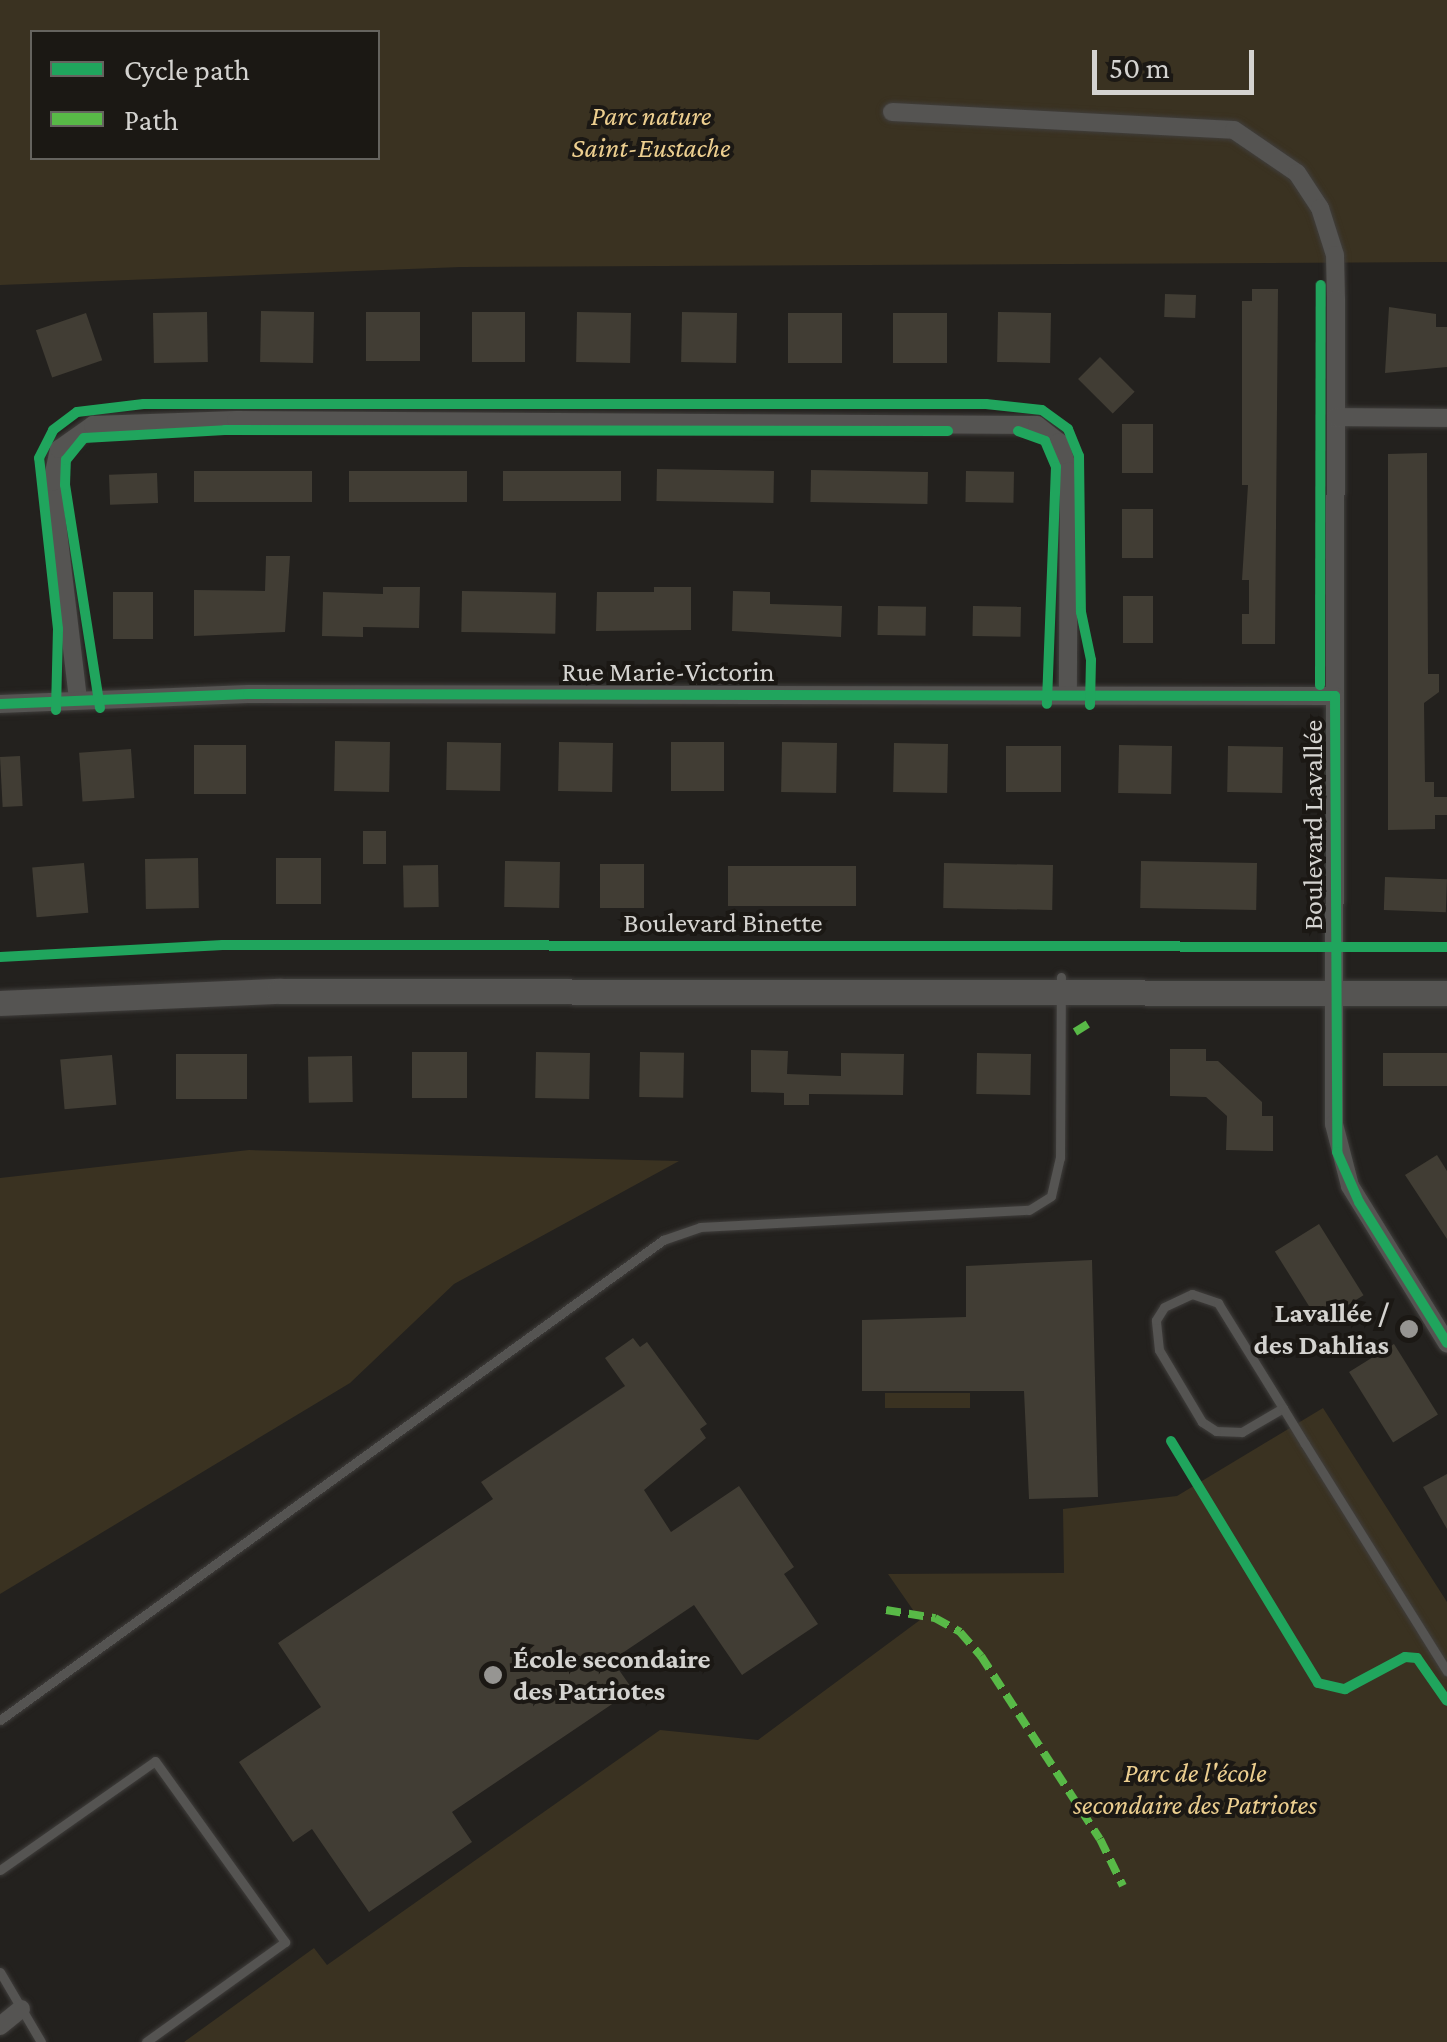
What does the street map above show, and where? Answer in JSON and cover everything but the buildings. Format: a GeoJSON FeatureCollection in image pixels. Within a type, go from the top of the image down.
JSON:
{"type":"FeatureCollection","features":[{"type":"Feature","properties":{"kind":"street","name":"Boulevard Lavallée"},"geometry":{"type":"LineString","coordinates":[[892,112],[1234,130],[1286,164],[1320,208],[1335,255],[1336,300],[1333,1114],[1340,1161],[1447,1343]]}},
{"type":"Feature","properties":{"kind":"street"},"geometry":{"type":"LineString","coordinates":[[1336,417],[1447,418]]}},
{"type":"Feature","properties":{"kind":"street"},"geometry":{"type":"LineString","coordinates":[[78,698],[52,482],[59,449],[93,424],[220,420],[1037,425],[1058,442],[1069,470],[1068,695]]}},
{"type":"Feature","properties":{"kind":"street","name":"Rue Marie-Victorin"},"geometry":{"type":"LineString","coordinates":[[0,704],[78,698],[1336,696]]}},
{"type":"Feature","properties":{"kind":"street","name":"Boulevard Binette"},"geometry":{"type":"LineString","coordinates":[[0,988],[262,976],[1061,985]]}},
{"type":"Feature","properties":{"kind":"street","name":"Boulevard Binette"},"geometry":{"type":"LineString","coordinates":[[0,1003],[262,991],[1335,985],[1447,977]]}},
{"type":"Feature","properties":{"kind":"street","name":"Boulevard Binette"},"geometry":{"type":"LineString","coordinates":[[1335,985],[1447,993]]}},
{"type":"Feature","properties":{"kind":"street"},"geometry":{"type":"LineString","coordinates":[[0,2026],[21,2009]]}},
{"type":"Feature","properties":{"kind":"lane"},"geometry":{"type":"LineString","coordinates":[[0,1720],[663,1240],[700,1227],[1029,1210],[1051,1196],[1060,1158],[1061,985]]}},
{"type":"Feature","properties":{"kind":"lane"},"geometry":{"type":"LineString","coordinates":[[1284,1408],[1242,1432],[1216,1431],[1202,1422],[1159,1350],[1156,1320],[1164,1307],[1192,1294],[1218,1304],[1284,1408],[1447,1671]]}},
{"type":"Feature","properties":{"kind":"lane"},"geometry":{"type":"LineString","coordinates":[[0,1870],[155,1761],[285,1942],[146,2042]]}},
{"type":"Feature","properties":{"kind":"lane"},"geometry":{"type":"LineString","coordinates":[[0,1972],[41,2042]]}},
{"type":"Feature","properties":{"kind":"green space","name":"Parc nature Saint-Eustache"},"geometry":{"type":"Polygon","coordinates":[[[0,0],[1447,0],[1447,262],[461,267],[0,285],[0,0]]]}},
{"type":"Feature","properties":{"kind":"green space"},"geometry":{"type":"Polygon","coordinates":[[[249,1150],[679,1161],[454,1284],[350,1383],[0,1594],[0,1178],[249,1150]]]}},
{"type":"Feature","properties":{"kind":"green space"},"geometry":{"type":"Polygon","coordinates":[[[885,1393],[970,1393],[970,1408],[885,1408],[885,1393]]]}},
{"type":"Feature","properties":{"kind":"green space","name":"Parc de l'école secondaire des Patriotes"},"geometry":{"type":"Polygon","coordinates":[[[1323,1408],[1447,1602],[1447,2042],[184,2042],[314,1948],[327,1965],[660,1730],[758,1740],[920,1620],[888,1574],[1064,1573],[1063,1509],[1177,1496],[1323,1408]]]}},
{"type":"Feature","properties":{"kind":"marked path"},"geometry":{"type":"LineString","coordinates":[[1075,1032],[1094,1020]]}},
{"type":"Feature","properties":{"kind":"marked path"},"geometry":{"type":"LineString","coordinates":[[886,1610],[935,1618],[960,1632],[981,1656],[1100,1839],[1123,1886]]}},
{"type":"Feature","properties":{"kind":"cycle path"},"geometry":{"type":"LineString","coordinates":[[1320,685],[1321,285]]}},
{"type":"Feature","properties":{"kind":"cycle path"},"geometry":{"type":"LineString","coordinates":[[56,710],[58,629],[39,458],[53,430],[77,412],[144,404],[986,404],[1042,410],[1068,429],[1079,456],[1081,612],[1091,660],[1090,705]]}},
{"type":"Feature","properties":{"kind":"cycle path"},"geometry":{"type":"LineString","coordinates":[[100,708],[65,485],[66,460],[84,438],[225,430],[948,431]]}},
{"type":"Feature","properties":{"kind":"cycle path"},"geometry":{"type":"LineString","coordinates":[[1018,431],[1045,441],[1056,467],[1047,704]]}},
{"type":"Feature","properties":{"kind":"cycle path"},"geometry":{"type":"LineString","coordinates":[[0,704],[248,694],[1335,696],[1337,1152],[1359,1202],[1447,1343]]}},
{"type":"Feature","properties":{"kind":"cycle path"},"geometry":{"type":"LineString","coordinates":[[0,957],[223,945],[1447,947]]}},
{"type":"Feature","properties":{"kind":"cycle path"},"geometry":{"type":"LineString","coordinates":[[1171,1441],[1318,1683],[1345,1689],[1405,1657],[1417,1658],[1447,1701]]}},
{"type":"Feature","properties":{"kind":"place","name":"Lavallée / des Dahlias"},"geometry":{"type":"Point","coordinates":[1409,1329]}},
{"type":"Feature","properties":{"kind":"place","name":"École secondaire des Patriotes"},"geometry":{"type":"Point","coordinates":[493,1675]}}]}
